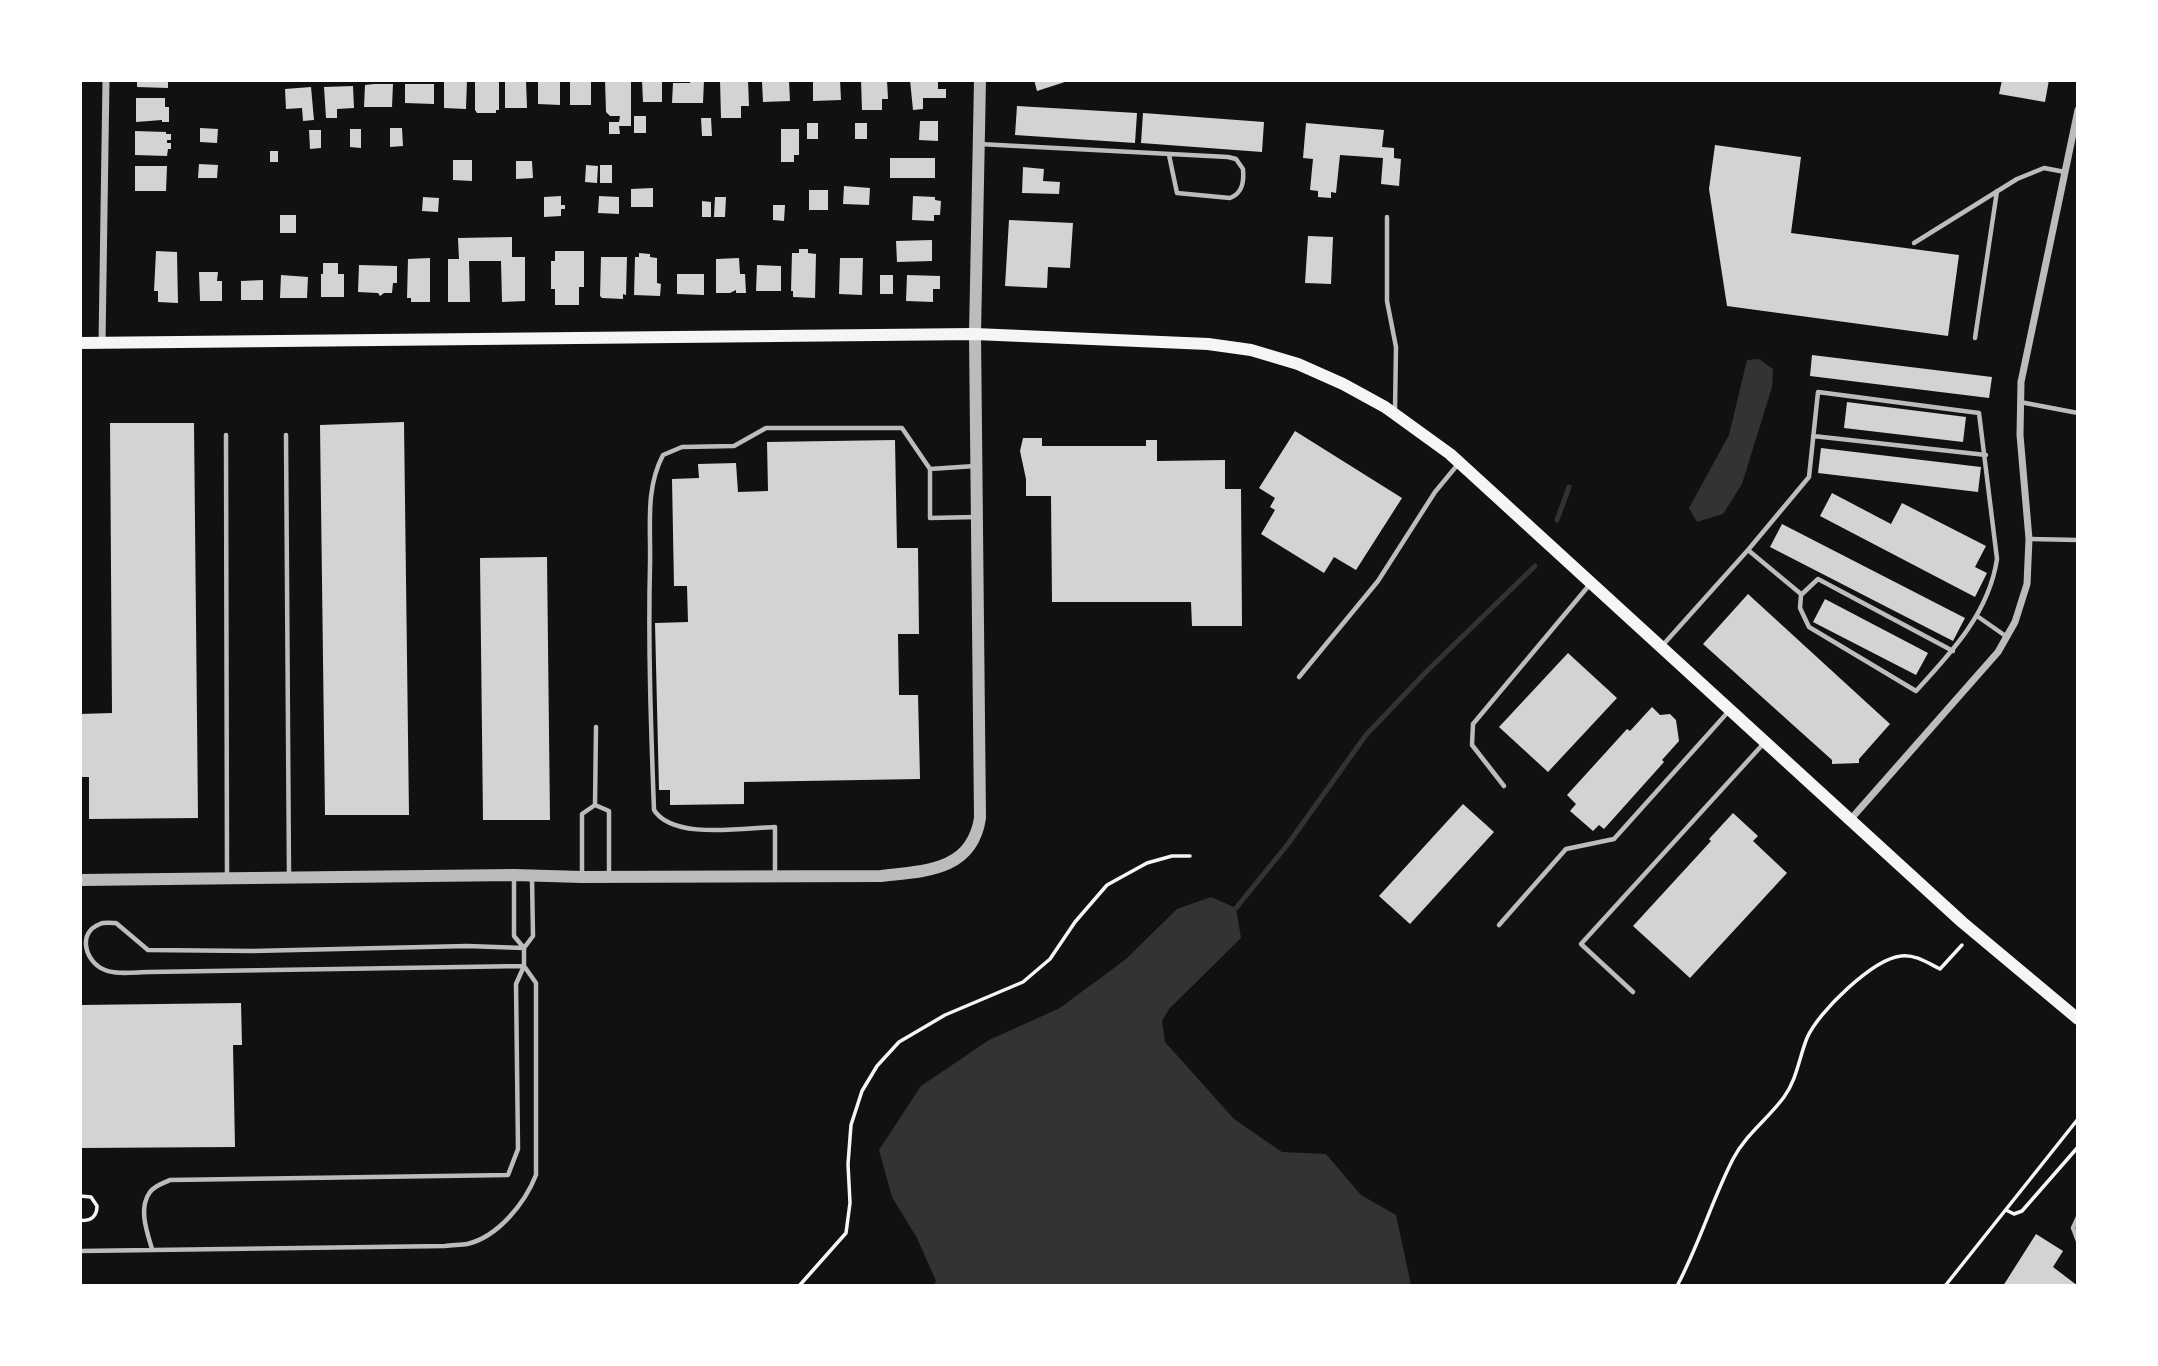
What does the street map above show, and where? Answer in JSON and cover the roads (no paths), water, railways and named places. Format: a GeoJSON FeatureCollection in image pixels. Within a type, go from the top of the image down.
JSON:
{"type":"FeatureCollection","features":[{"type":"Feature","properties":{"kind":"main road"},"geometry":{"type":"LineString","coordinates":[[80,344],[975,334],[1208,344],[1251,350],[1298,364],[1332,379],[1395,414],[1459,462],[1962,922],[2077,1019]]}},
{"type":"Feature","properties":{"kind":"street"},"geometry":{"type":"LineString","coordinates":[[102,343],[106,80]]}},
{"type":"Feature","properties":{"kind":"street"},"geometry":{"type":"LineString","coordinates":[[80,880],[514,875],[880,876],[917,872],[951,863],[965,853],[977,837],[980,818],[975,334],[980,80]]}},
{"type":"Feature","properties":{"kind":"street"},"geometry":{"type":"LineString","coordinates":[[1850,820],[1988,664],[2008,637],[2023,602],[2027,584],[2029,539],[2019,402],[2021,382],[2077,114]]}},
{"type":"Feature","properties":{"kind":"lane"},"geometry":{"type":"LineString","coordinates":[[979,144],[1168,155],[1236,159],[1243,169],[1241,189],[1237,195],[1230,198],[1177,193],[1168,155]]}},
{"type":"Feature","properties":{"kind":"lane"},"geometry":{"type":"LineString","coordinates":[[1914,243],[2017,178],[2044,168],[2065,172]]}},
{"type":"Feature","properties":{"kind":"lane"},"geometry":{"type":"LineString","coordinates":[[1975,338],[1997,190]]}},
{"type":"Feature","properties":{"kind":"lane"},"geometry":{"type":"LineString","coordinates":[[1387,217],[1387,301],[1396,347],[1395,414]]}},
{"type":"Feature","properties":{"kind":"lane"},"geometry":{"type":"LineString","coordinates":[[1661,646],[1748,550],[1809,477],[1818,392],[1979,413],[1997,559],[1990,588],[1977,615],[1952,651],[1916,691],[1809,627],[1800,608],[1801,595],[1818,579],[1952,651]]}},
{"type":"Feature","properties":{"kind":"lane"},"geometry":{"type":"LineString","coordinates":[[2019,402],[2077,413]]}},
{"type":"Feature","properties":{"kind":"lane"},"geometry":{"type":"LineString","coordinates":[[775,877],[775,827],[680,827],[659,818],[654,810],[649,622],[650,502],[654,475],[663,455],[682,447],[734,446],[766,428],[902,428],[930,469],[930,518],[977,517]]}},
{"type":"Feature","properties":{"kind":"lane"},"geometry":{"type":"LineString","coordinates":[[226,435],[227,879]]}},
{"type":"Feature","properties":{"kind":"lane"},"geometry":{"type":"LineString","coordinates":[[286,435],[289,879]]}},
{"type":"Feature","properties":{"kind":"lane"},"geometry":{"type":"LineString","coordinates":[[1813,436],[1986,455]]}},
{"type":"Feature","properties":{"kind":"lane"},"geometry":{"type":"LineString","coordinates":[[1299,677],[1378,581],[1435,492],[1459,462]]}},
{"type":"Feature","properties":{"kind":"lane"},"geometry":{"type":"LineString","coordinates":[[930,469],[976,466]]}},
{"type":"Feature","properties":{"kind":"lane"},"geometry":{"type":"LineString","coordinates":[[2029,539],[2077,540]]}},
{"type":"Feature","properties":{"kind":"lane"},"geometry":{"type":"LineString","coordinates":[[1748,550],[1801,595]]}},
{"type":"Feature","properties":{"kind":"lane"},"geometry":{"type":"LineString","coordinates":[[1504,786],[1472,745],[1473,724],[1592,583]]}},
{"type":"Feature","properties":{"kind":"lane"},"geometry":{"type":"LineString","coordinates":[[1977,615],[1986,624],[2008,637]]}},
{"type":"Feature","properties":{"kind":"lane"},"geometry":{"type":"LineString","coordinates":[[1499,925],[1566,849],[1614,839],[1730,709]]}},
{"type":"Feature","properties":{"kind":"lane"},"geometry":{"type":"LineString","coordinates":[[594,805],[596,727]]}},
{"type":"Feature","properties":{"kind":"lane"},"geometry":{"type":"LineString","coordinates":[[1633,992],[1581,944],[1765,741]]}},
{"type":"Feature","properties":{"kind":"lane"},"geometry":{"type":"LineString","coordinates":[[594,805],[609,811],[609,877]]}},
{"type":"Feature","properties":{"kind":"lane"},"geometry":{"type":"LineString","coordinates":[[582,877],[582,814],[594,805]]}},
{"type":"Feature","properties":{"kind":"lane"},"geometry":{"type":"LineString","coordinates":[[514,875],[514,936],[524,948]]}},
{"type":"Feature","properties":{"kind":"lane"},"geometry":{"type":"LineString","coordinates":[[152,1249],[145,1225],[144,1206],[150,1190],[170,1180],[508,1175],[518,1149],[516,984],[524,966],[524,948],[533,936],[532,875]]}},
{"type":"Feature","properties":{"kind":"lane"},"geometry":{"type":"LineString","coordinates":[[524,948],[467,946],[253,951],[148,950],[116,923],[100,924],[89,932],[85,948],[90,961],[106,971],[524,966]]}},
{"type":"Feature","properties":{"kind":"lane"},"geometry":{"type":"LineString","coordinates":[[80,1251],[445,1246],[469,1244],[492,1231],[512,1215],[529,1192],[536,1175],[536,983],[524,966]]}},
{"type":"Feature","properties":{"kind":"lane"},"geometry":{"type":"LineString","coordinates":[[2077,1217],[2073,1228],[2077,1241]]}},
{"type":"Feature","properties":{"kind":"waterway"},"geometry":{"type":"LineString","coordinates":[[1557,520],[1569,487]]}},
{"type":"Feature","properties":{"kind":"waterway"},"geometry":{"type":"LineString","coordinates":[[1236,908],[1288,844],[1366,735],[1427,671],[1535,566]]}}]}
